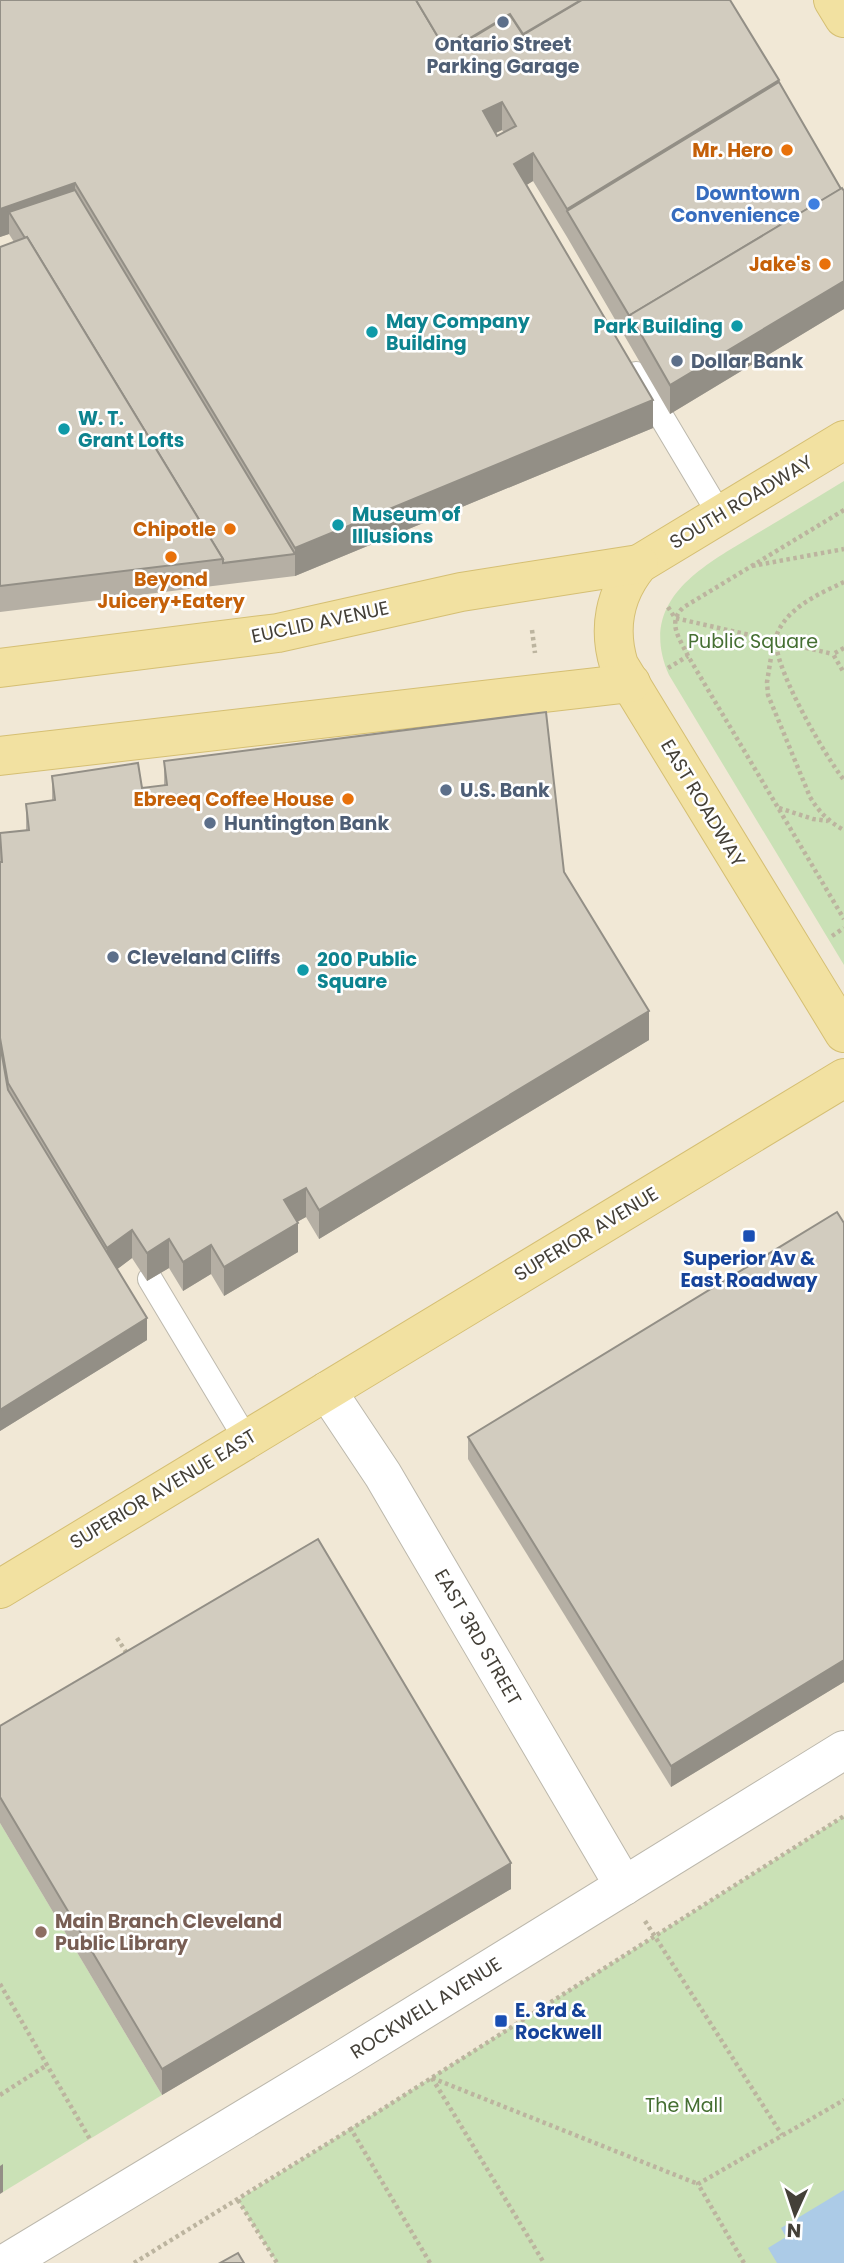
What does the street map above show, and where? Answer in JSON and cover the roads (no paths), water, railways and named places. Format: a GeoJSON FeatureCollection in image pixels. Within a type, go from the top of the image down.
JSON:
{"type":"FeatureCollection","features":[{"type":"Feature","properties":{"kind":"main road"},"geometry":{"type":"LineString","coordinates":[[833,0],[844,18]]}},
{"type":"Feature","properties":{"kind":"main road","name":"SOUTH ROADWAY"},"geometry":{"type":"LineString","coordinates":[[639,564],[844,440]]}},
{"type":"Feature","properties":{"kind":"main road","name":"EUCLID AVENUE"},"geometry":{"type":"LineString","coordinates":[[0,668],[278,633],[461,592],[639,564]]}},
{"type":"Feature","properties":{"kind":"main road","name":"EAST ROADWAY"},"geometry":{"type":"LineString","coordinates":[[639,564],[629,575],[621,592],[612,629],[613,646],[619,665],[844,1033]]}},
{"type":"Feature","properties":{"kind":"main road"},"geometry":{"type":"LineString","coordinates":[[0,756],[631,683]]}},
{"type":"Feature","properties":{"kind":"main road","name":"SUPERIOR AVENUE"},"geometry":{"type":"LineString","coordinates":[[327,1391],[844,1078]]}},
{"type":"Feature","properties":{"kind":"main road","name":"SUPERIOR AVENUE EAST"},"geometry":{"type":"LineString","coordinates":[[0,1589],[327,1391]]}},
{"type":"Feature","properties":{"kind":"street","name":"EAST 3RD STREET"},"geometry":{"type":"LineString","coordinates":[[327,1391],[383,1475],[624,1886]]}},
{"type":"Feature","properties":{"kind":"street","name":"ROCKWELL AVENUE"},"geometry":{"type":"LineString","coordinates":[[6,2263],[844,1751]]}},
{"type":"Feature","properties":{"kind":"lane"},"geometry":{"type":"LineString","coordinates":[[623,353],[720,515]]}},
{"type":"Feature","properties":{"kind":"lane"},"geometry":{"type":"LineString","coordinates":[[150,1279],[246,1439]]}},
{"type":"Feature","properties":{"kind":"water"},"geometry":{"type":"Polygon","coordinates":[[[844,2190],[844,2263],[777,2263],[768,2248],[786,2237],[781,2228],[844,2190]]]}},
{"type":"Feature","properties":{"kind":"place","name":"Ontario Street Parking Garage"},"geometry":{"type":"Point","coordinates":[503,22]}},
{"type":"Feature","properties":{"kind":"place","name":"Mr. Hero"},"geometry":{"type":"Point","coordinates":[787,150]}},
{"type":"Feature","properties":{"kind":"place","name":"Downtown Convenience"},"geometry":{"type":"Point","coordinates":[814,204]}},
{"type":"Feature","properties":{"kind":"place","name":"Jake's"},"geometry":{"type":"Point","coordinates":[825,264]}},
{"type":"Feature","properties":{"kind":"place","name":"Park Building"},"geometry":{"type":"Point","coordinates":[737,326]}},
{"type":"Feature","properties":{"kind":"place","name":"May Company Building"},"geometry":{"type":"Point","coordinates":[372,332]}},
{"type":"Feature","properties":{"kind":"place","name":"Dollar Bank"},"geometry":{"type":"Point","coordinates":[677,361]}},
{"type":"Feature","properties":{"kind":"place","name":"W. T. Grant Lofts"},"geometry":{"type":"Point","coordinates":[64,429]}},
{"type":"Feature","properties":{"kind":"place","name":"Museum of Illusions"},"geometry":{"type":"Point","coordinates":[338,525]}},
{"type":"Feature","properties":{"kind":"place","name":"Chipotle"},"geometry":{"type":"Point","coordinates":[230,529]}},
{"type":"Feature","properties":{"kind":"place","name":"Beyond Juicery+Eatery"},"geometry":{"type":"Point","coordinates":[171,557]}},
{"type":"Feature","properties":{"kind":"place","name":"U.S. Bank"},"geometry":{"type":"Point","coordinates":[446,790]}},
{"type":"Feature","properties":{"kind":"place","name":"Ebreeq Coffee House"},"geometry":{"type":"Point","coordinates":[348,799]}},
{"type":"Feature","properties":{"kind":"place","name":"Huntington Bank"},"geometry":{"type":"Point","coordinates":[210,823]}},
{"type":"Feature","properties":{"kind":"place","name":"Cleveland Cliffs"},"geometry":{"type":"Point","coordinates":[113,957]}},
{"type":"Feature","properties":{"kind":"place","name":"200 Public Square"},"geometry":{"type":"Point","coordinates":[303,970]}},
{"type":"Feature","properties":{"kind":"place","name":"Superior Av & East Roadway"},"geometry":{"type":"Point","coordinates":[749,1236]}},
{"type":"Feature","properties":{"kind":"place","name":"Main Branch Cleveland Public Library"},"geometry":{"type":"Point","coordinates":[41,1932]}},
{"type":"Feature","properties":{"kind":"place","name":"E. 3rd & Rockwell"},"geometry":{"type":"Point","coordinates":[501,2021]}},
{"type":"Feature","properties":{"kind":"park label","name":"Public Square"},"geometry":{"type":"Point","coordinates":[753,641]}},
{"type":"Feature","properties":{"kind":"park label","name":"The Mall"},"geometry":{"type":"Point","coordinates":[684,2105]}}]}
